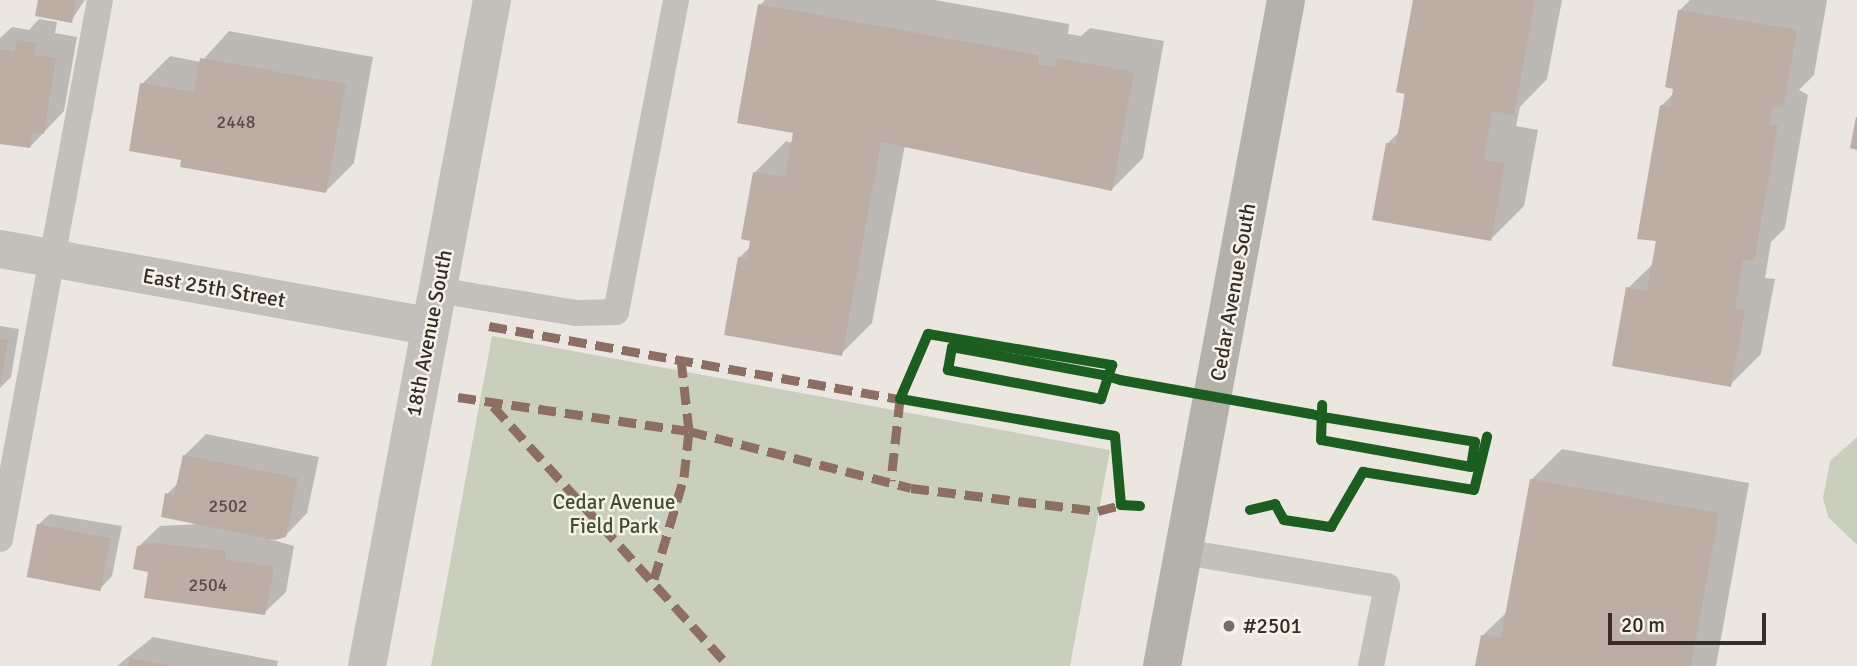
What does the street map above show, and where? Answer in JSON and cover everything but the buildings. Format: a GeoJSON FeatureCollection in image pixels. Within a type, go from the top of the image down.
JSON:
{"type":"FeatureCollection","features":[{"type":"Feature","properties":{"kind":"main road","name":"Cedar Avenue South"},"geometry":{"type":"LineString","coordinates":[[1162,666],[1286,0]]}},
{"type":"Feature","properties":{"kind":"street","name":"18th Avenue South"},"geometry":{"type":"LineString","coordinates":[[367,666],[428,327],[492,0]]}},
{"type":"Feature","properties":{"kind":"street","name":"East 25th Street"},"geometry":{"type":"LineString","coordinates":[[0,249],[428,327]]}},
{"type":"Feature","properties":{"kind":"lane"},"geometry":{"type":"LineString","coordinates":[[0,539],[100,0]]}},
{"type":"Feature","properties":{"kind":"lane"},"geometry":{"type":"LineString","coordinates":[[437,290],[576,313],[616,312],[676,0]]}},
{"type":"Feature","properties":{"kind":"lane"},"geometry":{"type":"LineString","coordinates":[[1184,552],[1387,586],[1371,666]]}},
{"type":"Feature","properties":{"kind":"green space","name":"Cedar Avenue Field Park"},"geometry":{"type":"Polygon","coordinates":[[[492,336],[1110,450],[1070,666],[431,666],[492,336]]]}},
{"type":"Feature","properties":{"kind":"green space"},"geometry":{"type":"Polygon","coordinates":[[[1857,437],[1857,545],[1828,517],[1823,498],[1830,461],[1857,437]]]}},
{"type":"Feature","properties":{"kind":"marked path"},"geometry":{"type":"LineString","coordinates":[[489,326],[900,399],[891,481]]}},
{"type":"Feature","properties":{"kind":"marked path"},"geometry":{"type":"LineString","coordinates":[[654,579],[684,477],[689,431],[681,358]]}},
{"type":"Feature","properties":{"kind":"marked path"},"geometry":{"type":"LineString","coordinates":[[458,397],[689,431],[911,488],[1098,511],[1121,505]]}},
{"type":"Feature","properties":{"kind":"marked path"},"geometry":{"type":"LineString","coordinates":[[493,406],[729,666]]}},
{"type":"Feature","properties":{"kind":"cycle path"},"geometry":{"type":"LineString","coordinates":[[1140,506],[1121,505],[1115,436],[900,399],[928,334],[1112,365],[1101,399],[948,370],[952,347],[1103,375],[1120,380],[1311,414],[1329,418],[1475,442],[1471,467],[1321,440],[1322,405]]}},
{"type":"Feature","properties":{"kind":"cycle path"},"geometry":{"type":"LineString","coordinates":[[1250,510],[1275,504],[1284,520],[1331,527],[1363,472],[1474,490],[1487,437]]}},
{"type":"Feature","properties":{"kind":"place","name":"#2501"},"geometry":{"type":"Point","coordinates":[1229,626]}}]}
